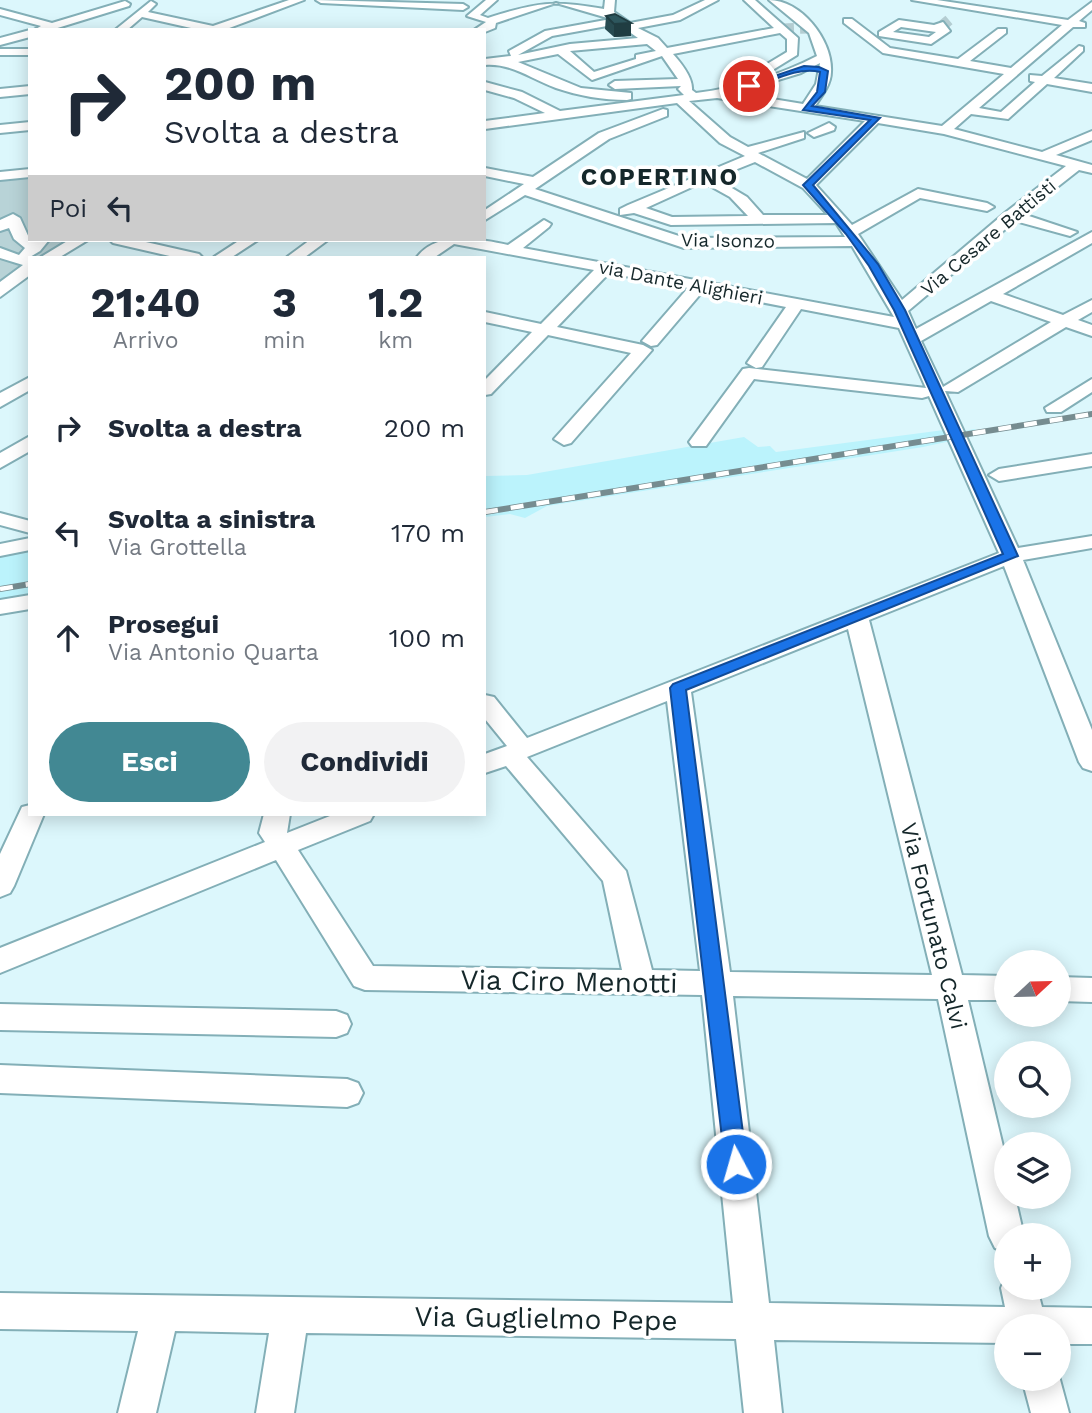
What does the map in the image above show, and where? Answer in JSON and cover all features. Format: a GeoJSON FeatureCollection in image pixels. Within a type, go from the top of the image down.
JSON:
{"type":"FeatureCollection","features":[{"type":"Feature","properties":{"kind":"street"},"geometry":{"type":"LineString","coordinates":[[220,28],[299,0]]}},
{"type":"Feature","properties":{"kind":"street"},"geometry":{"type":"LineString","coordinates":[[321,0],[466,3]]}},
{"type":"Feature","properties":{"kind":"street"},"geometry":{"type":"LineString","coordinates":[[492,0],[472,16],[492,28],[516,27]]}},
{"type":"Feature","properties":{"kind":"street"},"geometry":{"type":"LineString","coordinates":[[609,13],[610,0]]}},
{"type":"Feature","properties":{"kind":"street"},"geometry":{"type":"LineString","coordinates":[[486,86],[518,95],[561,117],[590,127],[756,75],[793,53],[795,46],[792,38],[783,29],[749,0]]}},
{"type":"Feature","properties":{"kind":"street"},"geometry":{"type":"LineString","coordinates":[[774,0],[821,35],[826,65],[824,71],[808,86]]}},
{"type":"Feature","properties":{"kind":"street"},"geometry":{"type":"LineString","coordinates":[[917,0],[946,18]]}},
{"type":"Feature","properties":{"kind":"street"},"geometry":{"type":"LineString","coordinates":[[46,28],[128,4],[155,1]]}},
{"type":"Feature","properties":{"kind":"street"},"geometry":{"type":"LineString","coordinates":[[492,28],[551,1],[609,13],[654,40],[669,54],[687,97],[725,140],[808,185],[848,231],[905,325],[958,435],[1011,556],[1092,762]]}},
{"type":"Feature","properties":{"kind":"street"},"geometry":{"type":"LineString","coordinates":[[503,60],[549,33],[676,18],[702,1]]}},
{"type":"Feature","properties":{"kind":"street"},"geometry":{"type":"LineString","coordinates":[[452,18],[466,3]]}},
{"type":"Feature","properties":{"kind":"street"},"geometry":{"type":"LineString","coordinates":[[128,4],[207,28]]}},
{"type":"Feature","properties":{"kind":"street"},"geometry":{"type":"LineString","coordinates":[[117,28],[138,11],[128,4]]}},
{"type":"Feature","properties":{"kind":"street"},"geometry":{"type":"LineString","coordinates":[[121,28],[128,4]]}},
{"type":"Feature","properties":{"kind":"street"},"geometry":{"type":"LineString","coordinates":[[945,130],[1092,5]]}},
{"type":"Feature","properties":{"kind":"street"},"geometry":{"type":"LineString","coordinates":[[3,14],[52,26]]}},
{"type":"Feature","properties":{"kind":"street"},"geometry":{"type":"LineString","coordinates":[[861,36],[883,34],[931,41],[945,31],[946,18]]}},
{"type":"Feature","properties":{"kind":"street"},"geometry":{"type":"LineString","coordinates":[[883,34],[899,23],[946,18],[1070,23],[1092,27]]}},
{"type":"Feature","properties":{"kind":"street"},"geometry":{"type":"LineString","coordinates":[[848,22],[861,36],[887,51],[1092,88]]}},
{"type":"Feature","properties":{"kind":"street"},"geometry":{"type":"LineString","coordinates":[[533,28],[549,33]]}},
{"type":"Feature","properties":{"kind":"street"},"geometry":{"type":"LineString","coordinates":[[571,59],[627,54],[640,57],[669,54],[783,29]]}},
{"type":"Feature","properties":{"kind":"street"},"geometry":{"type":"LineString","coordinates":[[961,63],[1002,31]]}},
{"type":"Feature","properties":{"kind":"street"},"geometry":{"type":"LineString","coordinates":[[0,42],[28,34]]}},
{"type":"Feature","properties":{"kind":"street"},"geometry":{"type":"LineString","coordinates":[[861,36],[903,37]]}},
{"type":"Feature","properties":{"kind":"street"},"geometry":{"type":"LineString","coordinates":[[486,64],[562,49],[654,40]]}},
{"type":"Feature","properties":{"kind":"street"},"geometry":{"type":"LineString","coordinates":[[1045,44],[1092,51]]}},
{"type":"Feature","properties":{"kind":"street"},"geometry":{"type":"LineString","coordinates":[[795,46],[823,52]]}},
{"type":"Feature","properties":{"kind":"street"},"geometry":{"type":"LineString","coordinates":[[488,48],[503,60],[556,85],[602,96],[687,97],[718,94],[807,68],[823,52]]}},
{"type":"Feature","properties":{"kind":"street"},"geometry":{"type":"LineString","coordinates":[[562,49],[587,73]]}},
{"type":"Feature","properties":{"kind":"street"},"geometry":{"type":"LineString","coordinates":[[969,110],[1004,116],[1079,50]]}},
{"type":"Feature","properties":{"kind":"street"},"geometry":{"type":"LineString","coordinates":[[0,52],[28,52]]}},
{"type":"Feature","properties":{"kind":"street"},"geometry":{"type":"LineString","coordinates":[[531,74],[587,73],[643,61],[640,57]]}},
{"type":"Feature","properties":{"kind":"street"},"geometry":{"type":"LineString","coordinates":[[486,65],[590,127]]}},
{"type":"Feature","properties":{"kind":"street"},"geometry":{"type":"LineString","coordinates":[[807,68],[824,71]]}},
{"type":"Feature","properties":{"kind":"street"},"geometry":{"type":"LineString","coordinates":[[771,80],[808,86],[821,92],[806,108]]}},
{"type":"Feature","properties":{"kind":"street"},"geometry":{"type":"LineString","coordinates":[[615,85],[687,97]]}},
{"type":"Feature","properties":{"kind":"street"},"geometry":{"type":"LineString","coordinates":[[0,93],[28,90]]}},
{"type":"Feature","properties":{"kind":"street"},"geometry":{"type":"LineString","coordinates":[[518,95],[534,92]]}},
{"type":"Feature","properties":{"kind":"street"},"geometry":{"type":"LineString","coordinates":[[718,94],[945,130],[1084,167]]}},
{"type":"Feature","properties":{"kind":"street"},"geometry":{"type":"LineString","coordinates":[[486,215],[530,186],[590,127],[687,97]]}},
{"type":"Feature","properties":{"kind":"street"},"geometry":{"type":"LineString","coordinates":[[486,125],[561,117]]}},
{"type":"Feature","properties":{"kind":"street"},"geometry":{"type":"LineString","coordinates":[[808,185],[876,118]]}},
{"type":"Feature","properties":{"kind":"street"},"geometry":{"type":"LineString","coordinates":[[0,129],[28,126]]}},
{"type":"Feature","properties":{"kind":"street"},"geometry":{"type":"LineString","coordinates":[[814,133],[829,127]]}},
{"type":"Feature","properties":{"kind":"street"},"geometry":{"type":"LineString","coordinates":[[611,219],[799,135]]}},
{"type":"Feature","properties":{"kind":"street"},"geometry":{"type":"LineString","coordinates":[[1045,155],[1092,135]]}},
{"type":"Feature","properties":{"kind":"street","name":"Via Cesare Battisti"},"geometry":{"type":"LineString","coordinates":[[905,325],[1011,215],[1039,191],[1084,167]]}},
{"type":"Feature","properties":{"kind":"street","name":"Via Isonzo"},"geometry":{"type":"LineString","coordinates":[[486,172],[684,243],[848,231]]}},
{"type":"Feature","properties":{"kind":"street"},"geometry":{"type":"LineString","coordinates":[[0,176],[28,173]]}},
{"type":"Feature","properties":{"kind":"street"},"geometry":{"type":"LineString","coordinates":[[702,177],[726,187],[751,206],[759,221]]}},
{"type":"Feature","properties":{"kind":"street"},"geometry":{"type":"LineString","coordinates":[[633,208],[671,221],[759,221],[848,231],[918,193],[987,207]]}},
{"type":"Feature","properties":{"kind":"street"},"geometry":{"type":"LineString","coordinates":[[486,196],[509,200]]}},
{"type":"Feature","properties":{"kind":"street"},"geometry":{"type":"LineString","coordinates":[[1011,215],[1070,232]]}},
{"type":"Feature","properties":{"kind":"street"},"geometry":{"type":"LineString","coordinates":[[0,227],[13,218],[19,236]]}},
{"type":"Feature","properties":{"kind":"street"},"geometry":{"type":"LineString","coordinates":[[511,250],[544,224]]}},
{"type":"Feature","properties":{"kind":"street"},"geometry":{"type":"LineString","coordinates":[[0,242],[19,236],[28,240]]}},
{"type":"Feature","properties":{"kind":"street"},"geometry":{"type":"LineString","coordinates":[[905,325],[990,295],[1092,237]]}},
{"type":"Feature","properties":{"kind":"street"},"geometry":{"type":"LineString","coordinates":[[51,256],[76,242]]}},
{"type":"Feature","properties":{"kind":"street"},"geometry":{"type":"LineString","coordinates":[[127,242],[190,256]]}},
{"type":"Feature","properties":{"kind":"street"},"geometry":{"type":"LineString","coordinates":[[224,256],[247,242]]}},
{"type":"Feature","properties":{"kind":"street"},"geometry":{"type":"LineString","coordinates":[[296,256],[317,242]]}},
{"type":"Feature","properties":{"kind":"street"},"geometry":{"type":"LineString","coordinates":[[426,256],[447,242]]}},
{"type":"Feature","properties":{"kind":"street","name":"via Dante Alighieri"},"geometry":{"type":"LineString","coordinates":[[468,242],[905,325]]}},
{"type":"Feature","properties":{"kind":"street"},"geometry":{"type":"LineString","coordinates":[[0,253],[22,261],[38,244]]}},
{"type":"Feature","properties":{"kind":"street"},"geometry":{"type":"LineString","coordinates":[[486,389],[606,267]]}},
{"type":"Feature","properties":{"kind":"street"},"geometry":{"type":"LineString","coordinates":[[0,292],[12,278],[28,269]]}},
{"type":"Feature","properties":{"kind":"street"},"geometry":{"type":"LineString","coordinates":[[12,278],[28,281]]}},
{"type":"Feature","properties":{"kind":"street"},"geometry":{"type":"LineString","coordinates":[[564,439],[699,285]]}},
{"type":"Feature","properties":{"kind":"street"},"geometry":{"type":"LineString","coordinates":[[990,295],[1092,331]]}},
{"type":"Feature","properties":{"kind":"street"},"geometry":{"type":"LineString","coordinates":[[699,442],[796,304]]}},
{"type":"Feature","properties":{"kind":"street"},"geometry":{"type":"LineString","coordinates":[[952,388],[1092,305]]}},
{"type":"Feature","properties":{"kind":"street"},"geometry":{"type":"LineString","coordinates":[[486,317],[647,345]]}},
{"type":"Feature","properties":{"kind":"street"},"geometry":{"type":"LineString","coordinates":[[752,368],[922,393]]}},
{"type":"Feature","properties":{"kind":"street"},"geometry":{"type":"LineString","coordinates":[[0,401],[28,383]]}},
{"type":"Feature","properties":{"kind":"street"},"geometry":{"type":"LineString","coordinates":[[1054,408],[1092,384]]}},
{"type":"Feature","properties":{"kind":"street"},"geometry":{"type":"LineString","coordinates":[[4,457],[28,443]]}},
{"type":"Feature","properties":{"kind":"street"},"geometry":{"type":"LineString","coordinates":[[999,475],[1092,460]]}},
{"type":"Feature","properties":{"kind":"street"},"geometry":{"type":"LineString","coordinates":[[1,532],[28,539]]}},
{"type":"Feature","properties":{"kind":"street"},"geometry":{"type":"LineString","coordinates":[[1,532],[28,539]]}},
{"type":"Feature","properties":{"kind":"street"},"geometry":{"type":"LineString","coordinates":[[506,756],[1011,556],[1092,542]]}},
{"type":"Feature","properties":{"kind":"street"},"geometry":{"type":"LineString","coordinates":[[0,607],[28,602]]}},
{"type":"Feature","properties":{"kind":"street","name":"Via Fortunato Calvi"},"geometry":{"type":"LineString","coordinates":[[857,617],[950,987],[1004,1223]]}},
{"type":"Feature","properties":{"kind":"street"},"geometry":{"type":"LineString","coordinates":[[678,688],[716,982],[763,1413]]}},
{"type":"Feature","properties":{"kind":"street"},"geometry":{"type":"LineString","coordinates":[[486,706],[506,756],[616,878],[640,983]]}},
{"type":"Feature","properties":{"kind":"street"},"geometry":{"type":"LineString","coordinates":[[0,886],[30,816]]}},
{"type":"Feature","properties":{"kind":"street","name":"Via Ciro Menotti"},"geometry":{"type":"LineString","coordinates":[[277,816],[273,833],[365,978],[994,988]]}},
{"type":"Feature","properties":{"kind":"street"},"geometry":{"type":"LineString","coordinates":[[0,961],[356,816]]}},
{"type":"Feature","properties":{"kind":"street"},"geometry":{"type":"LineString","coordinates":[[1071,989],[1092,990]]}},
{"type":"Feature","properties":{"kind":"street"},"geometry":{"type":"LineString","coordinates":[[0,1017],[336,1024]]}},
{"type":"Feature","properties":{"kind":"street"},"geometry":{"type":"LineString","coordinates":[[0,1079],[346,1093]]}},
{"type":"Feature","properties":{"kind":"street","name":"Via Guglielmo Pepe"},"geometry":{"type":"LineString","coordinates":[[0,1311],[994,1324]]}},
{"type":"Feature","properties":{"kind":"street"},"geometry":{"type":"LineString","coordinates":[[137,1413],[161,1314]]}},
{"type":"Feature","properties":{"kind":"street"},"geometry":{"type":"LineString","coordinates":[[275,1413],[290,1315]]}},
{"type":"Feature","properties":{"kind":"street","name":"Via Guglielmo Pepe"},"geometry":{"type":"LineString","coordinates":[[1071,1326],[1092,1326]]}},
{"type":"Feature","properties":{"kind":"street"},"geometry":{"type":"LineString","coordinates":[[1044,1391],[1050,1413]]}},
{"type":"Feature","properties":{"kind":"shaded area"},"geometry":{"type":"Polygon","coordinates":[[[975,429],[978,435],[923,447],[547,506],[525,518],[510,514],[486,517],[486,476],[527,475],[744,437],[758,447],[770,446],[776,452],[944,430],[946,434],[975,429]]]}},
{"type":"Feature","properties":{"kind":"shaded area"},"geometry":{"type":"Polygon","coordinates":[[[28,551],[28,596],[0,602],[0,556],[28,551]]]}},
{"type":"Feature","properties":{"kind":"green space"},"geometry":{"type":"Polygon","coordinates":[[[28,177],[28,242],[65,242],[41,256],[28,256],[28,264],[0,280],[0,180],[28,177]]]}},
{"type":"Feature","properties":{"kind":"building"},"geometry":{"type":"Polygon","coordinates":[[[615,14],[631,23],[614,24],[606,16],[615,14]]]}},
{"type":"Feature","properties":{"kind":"tunnel"},"geometry":{"type":"LineString","coordinates":[[943,25],[949,20]]}},
{"type":"Feature","properties":{"kind":"tunnel"},"geometry":{"type":"LineString","coordinates":[[783,29],[809,28]]}},
{"type":"Feature","properties":{"kind":"railway"},"geometry":{"type":"LineString","coordinates":[[486,512],[1092,414]]}},
{"type":"Feature","properties":{"kind":"railway"},"geometry":{"type":"LineString","coordinates":[[0,589],[28,584]]}},
{"type":"Feature","properties":{"kind":"district","name":"COPERTINO"},"geometry":{"type":"Point","coordinates":[660,177]}},
{"type":"Feature","properties":{"kind":"route"},"geometry":{"type":"LineString","coordinates":[[736,1164],[716,982],[678,688],[1011,556],[958,435],[910,340],[899,310],[874,266],[850,232],[808,185],[876,118],[806,108],[821,92],[824,71],[819,69],[807,68],[749,86]]}}]}
